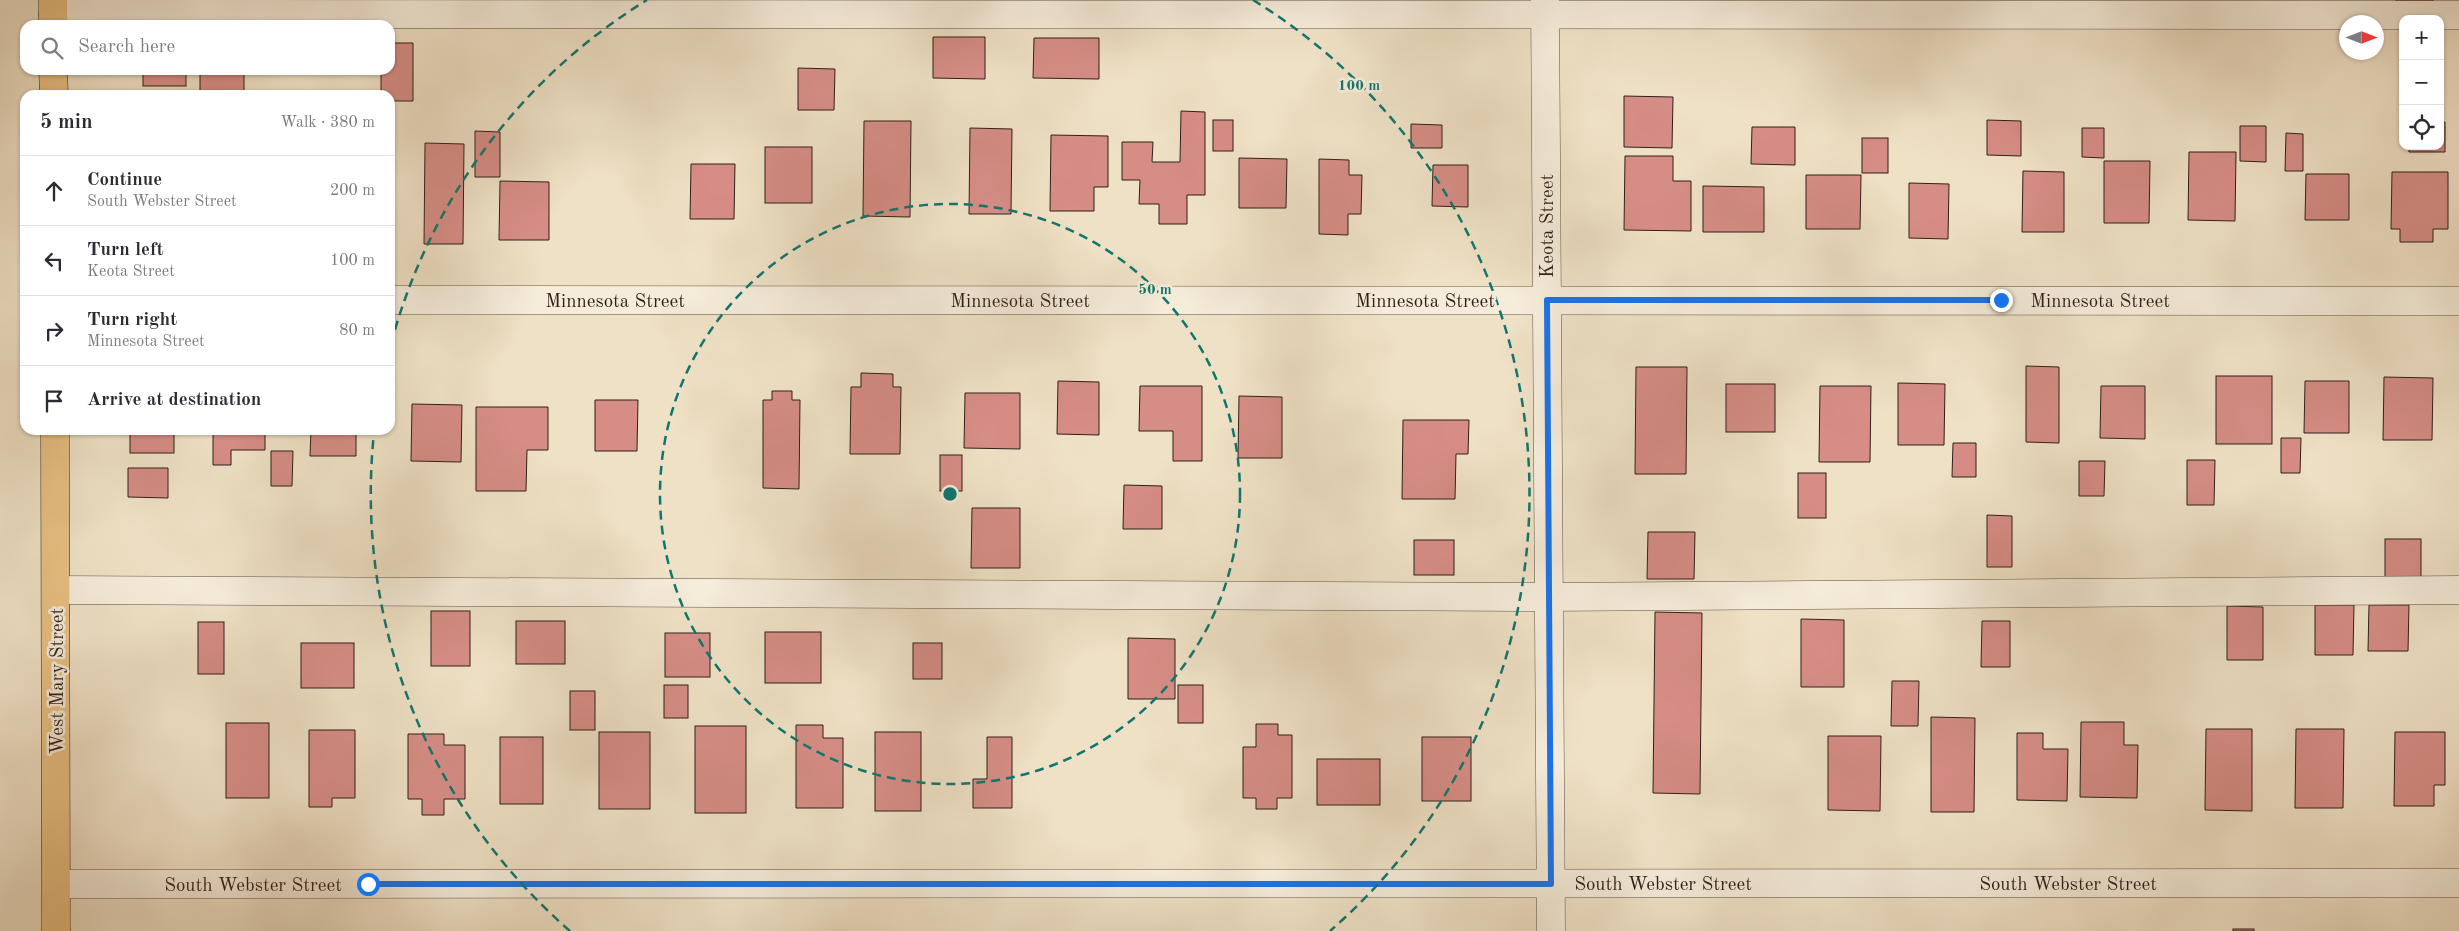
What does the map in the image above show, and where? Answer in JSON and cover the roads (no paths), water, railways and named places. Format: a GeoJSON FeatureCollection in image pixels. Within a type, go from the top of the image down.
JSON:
{"type":"FeatureCollection","features":[{"type":"Feature","properties":{"kind":"main road"},"geometry":{"type":"LineString","coordinates":[[53,75],[54,90]]}},
{"type":"Feature","properties":{"kind":"main road","name":"West Mary Street"},"geometry":{"type":"LineString","coordinates":[[55,435],[56,931]]}},
{"type":"Feature","properties":{"kind":"street"},"geometry":{"type":"LineString","coordinates":[[53,13],[1545,7],[2459,15]]}},
{"type":"Feature","properties":{"kind":"street","name":"Keota Street"},"geometry":{"type":"LineString","coordinates":[[1545,7],[1551,931]]}},
{"type":"Feature","properties":{"kind":"street","name":"Minnesota Street"},"geometry":{"type":"LineString","coordinates":[[395,300],[2459,301]]}},
{"type":"Feature","properties":{"kind":"street"},"geometry":{"type":"LineString","coordinates":[[56,590],[1549,597],[2459,590]]}},
{"type":"Feature","properties":{"kind":"street","name":"South Webster Street"},"geometry":{"type":"LineString","coordinates":[[57,884],[2459,882]]}}]}
